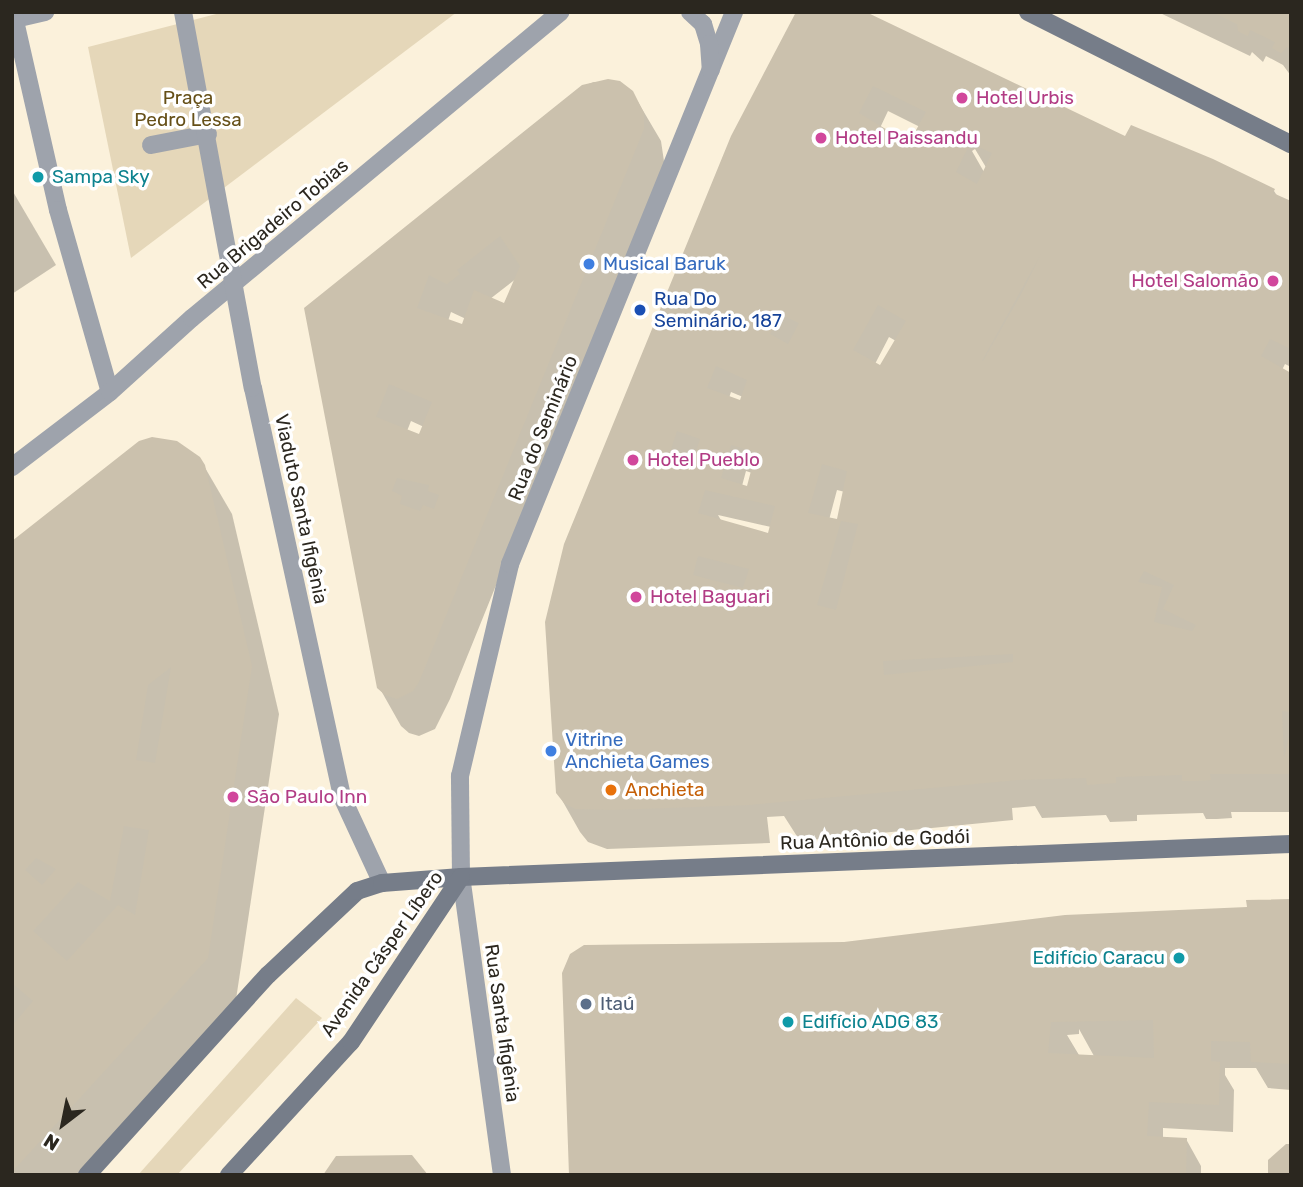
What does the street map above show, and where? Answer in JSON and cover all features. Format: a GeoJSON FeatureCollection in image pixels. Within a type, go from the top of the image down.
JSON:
{"type":"FeatureCollection","features":[{"type":"Feature","properties":{"kind":"main road"},"geometry":{"type":"LineString","coordinates":[[1028,12],[1291,144]]}},
{"type":"Feature","properties":{"kind":"main road","name":"Rua Antônio de Godói"},"geometry":{"type":"LineString","coordinates":[[461,877],[1291,844]]}},
{"type":"Feature","properties":{"kind":"main road","name":"Avenida Cásper Líbero"},"geometry":{"type":"LineString","coordinates":[[87,1175],[268,975],[357,891],[382,883],[461,877]]}},
{"type":"Feature","properties":{"kind":"main road","name":"Avenida Cásper Líbero"},"geometry":{"type":"LineString","coordinates":[[229,1175],[351,1042],[461,877]]}},
{"type":"Feature","properties":{"kind":"street"},"geometry":{"type":"LineString","coordinates":[[45,12],[14,16],[58,210],[110,392]]}},
{"type":"Feature","properties":{"kind":"street","name":"Viaduto Santa Ifigênia"},"geometry":{"type":"LineString","coordinates":[[183,12],[208,134],[253,387],[342,797],[382,883]]}},
{"type":"Feature","properties":{"kind":"street","name":"Rua Brigadeiro Tobias"},"geometry":{"type":"LineString","coordinates":[[12,467],[110,392],[192,318],[560,12]]}},
{"type":"Feature","properties":{"kind":"street"},"geometry":{"type":"LineString","coordinates":[[691,12],[703,24],[709,44],[711,70]]}},
{"type":"Feature","properties":{"kind":"street","name":"Rua do Seminário"},"geometry":{"type":"LineString","coordinates":[[461,877],[460,776],[510,564],[734,12]]}},
{"type":"Feature","properties":{"kind":"street"},"geometry":{"type":"LineString","coordinates":[[150,145],[208,134]]}},
{"type":"Feature","properties":{"kind":"street","name":"Rua Santa Ifigênia"},"geometry":{"type":"LineString","coordinates":[[461,877],[502,1175]]}},
{"type":"Feature","properties":{"kind":"green space","name":"Praça Pedro Lessa"},"geometry":{"type":"Polygon","coordinates":[[[224,12],[457,12],[131,258],[88,47],[224,12]]]}},
{"type":"Feature","properties":{"kind":"green space"},"geometry":{"type":"Polygon","coordinates":[[[296,998],[322,1018],[177,1175],[138,1175],[296,998]]]}},
{"type":"Feature","properties":{"kind":"building"},"geometry":{"type":"Polygon","coordinates":[[[796,12],[866,12],[1125,136],[1131,125],[1213,159],[1275,189],[1273,193],[1291,201],[1291,349],[1270,339],[1261,356],[1291,373],[1291,712],[1282,711],[1284,758],[1291,729],[1291,774],[1210,774],[1211,780],[1195,781],[1182,781],[1182,775],[1116,777],[1116,783],[1087,785],[1086,778],[1018,780],[749,805],[614,810],[576,809],[564,803],[556,793],[545,622],[564,544],[731,136],[796,12]],[[873,86],[859,113],[909,143],[926,112],[873,86]],[[970,143],[956,172],[977,184],[992,153],[970,143]],[[1041,254],[982,361],[983,361],[1041,254]],[[878,305],[853,350],[880,365],[906,321],[878,305]],[[781,314],[770,334],[788,344],[799,323],[781,314]],[[716,366],[707,388],[740,400],[747,380],[716,366]],[[677,431],[667,462],[690,470],[700,439],[677,431]],[[731,445],[721,478],[747,486],[756,452],[731,445]],[[822,464],[808,513],[837,519],[847,471],[822,464]],[[705,490],[698,513],[768,533],[775,506],[705,490]],[[841,521],[817,605],[836,610],[858,524],[841,521]],[[698,556],[693,575],[743,588],[749,569],[698,556]],[[1144,571],[1138,582],[1162,587],[1154,622],[1192,631],[1196,625],[1163,609],[1174,585],[1144,571]],[[1013,654],[883,661],[884,675],[1013,662],[1013,654]]]}},
{"type":"Feature","properties":{"kind":"building"},"geometry":{"type":"Polygon","coordinates":[[[1213,12],[1291,12],[1291,49],[1287,47],[1281,53],[1272,48],[1275,42],[1250,30],[1248,36],[1238,31],[1237,24],[1213,12]]]}},
{"type":"Feature","properties":{"kind":"building"},"geometry":{"type":"Polygon","coordinates":[[[608,79],[620,81],[633,91],[644,113],[644,129],[419,682],[413,691],[397,699],[385,695],[377,688],[304,308],[582,85],[608,79]],[[500,236],[457,270],[460,274],[447,284],[429,275],[417,308],[462,324],[474,290],[504,303],[520,266],[500,236]],[[389,384],[376,417],[419,434],[432,402],[389,384]],[[397,478],[392,491],[402,496],[400,504],[420,511],[423,505],[434,509],[439,495],[428,491],[429,485],[397,478]]]}},
{"type":"Feature","properties":{"kind":"building"},"geometry":{"type":"Polygon","coordinates":[[[152,437],[177,441],[200,457],[205,465],[252,666],[208,958],[12,1172],[12,1026],[33,1001],[12,983],[12,541],[139,441],[152,437]],[[171,667],[148,685],[136,760],[155,763],[171,667]],[[124,826],[110,901],[78,882],[33,931],[67,961],[118,905],[135,915],[149,830],[124,826]],[[36,858],[25,870],[42,885],[56,869],[36,858]]]}},
{"type":"Feature","properties":{"kind":"building"},"geometry":{"type":"Polygon","coordinates":[[[1291,899],[1291,1064],[1251,1062],[1250,1042],[1211,1041],[1211,1061],[1220,1062],[1219,1105],[1149,1102],[1147,1136],[1187,1138],[1186,1175],[775,1175],[775,1172],[569,1175],[562,973],[570,954],[584,945],[844,942],[1065,915],[1247,907],[1246,900],[1291,899]],[[1153,1020],[1051,1022],[1048,1053],[1154,1058],[1153,1020]]]}},
{"type":"Feature","properties":{"kind":"building"},"geometry":{"type":"Polygon","coordinates":[[[1286,1144],[1291,1144],[1291,1175],[1268,1175],[1268,1160],[1286,1144]]]}},
{"type":"Feature","properties":{"kind":"building"},"geometry":{"type":"Polygon","coordinates":[[[412,1155],[428,1175],[323,1175],[336,1156],[412,1155]]]}},
{"type":"Feature","properties":{"kind":"place","name":"Hotel Urbis"},"geometry":{"type":"Point","coordinates":[962,98]}},
{"type":"Feature","properties":{"kind":"place","name":"Hotel Paissandu"},"geometry":{"type":"Point","coordinates":[821,138]}},
{"type":"Feature","properties":{"kind":"place","name":"Sampa Sky"},"geometry":{"type":"Point","coordinates":[38,177]}},
{"type":"Feature","properties":{"kind":"place","name":"Musical Baruk"},"geometry":{"type":"Point","coordinates":[589,264]}},
{"type":"Feature","properties":{"kind":"place","name":"Hotel Salomão"},"geometry":{"type":"Point","coordinates":[1273,281]}},
{"type":"Feature","properties":{"kind":"place","name":"Rua Do Seminário, 187"},"geometry":{"type":"Point","coordinates":[640,310]}},
{"type":"Feature","properties":{"kind":"place","name":"Hotel Pueblo"},"geometry":{"type":"Point","coordinates":[633,460]}},
{"type":"Feature","properties":{"kind":"place","name":"Hotel Baguari"},"geometry":{"type":"Point","coordinates":[636,597]}},
{"type":"Feature","properties":{"kind":"place","name":"Vitrine Anchieta Games"},"geometry":{"type":"Point","coordinates":[551,751]}},
{"type":"Feature","properties":{"kind":"place","name":"Anchieta"},"geometry":{"type":"Point","coordinates":[611,790]}},
{"type":"Feature","properties":{"kind":"place","name":"São Paulo Inn"},"geometry":{"type":"Point","coordinates":[233,797]}},
{"type":"Feature","properties":{"kind":"place","name":"Edifício Caracu"},"geometry":{"type":"Point","coordinates":[1179,958]}},
{"type":"Feature","properties":{"kind":"place","name":"Itaú"},"geometry":{"type":"Point","coordinates":[586,1004]}},
{"type":"Feature","properties":{"kind":"place","name":"Edifício ADG 83"},"geometry":{"type":"Point","coordinates":[788,1022]}}]}
